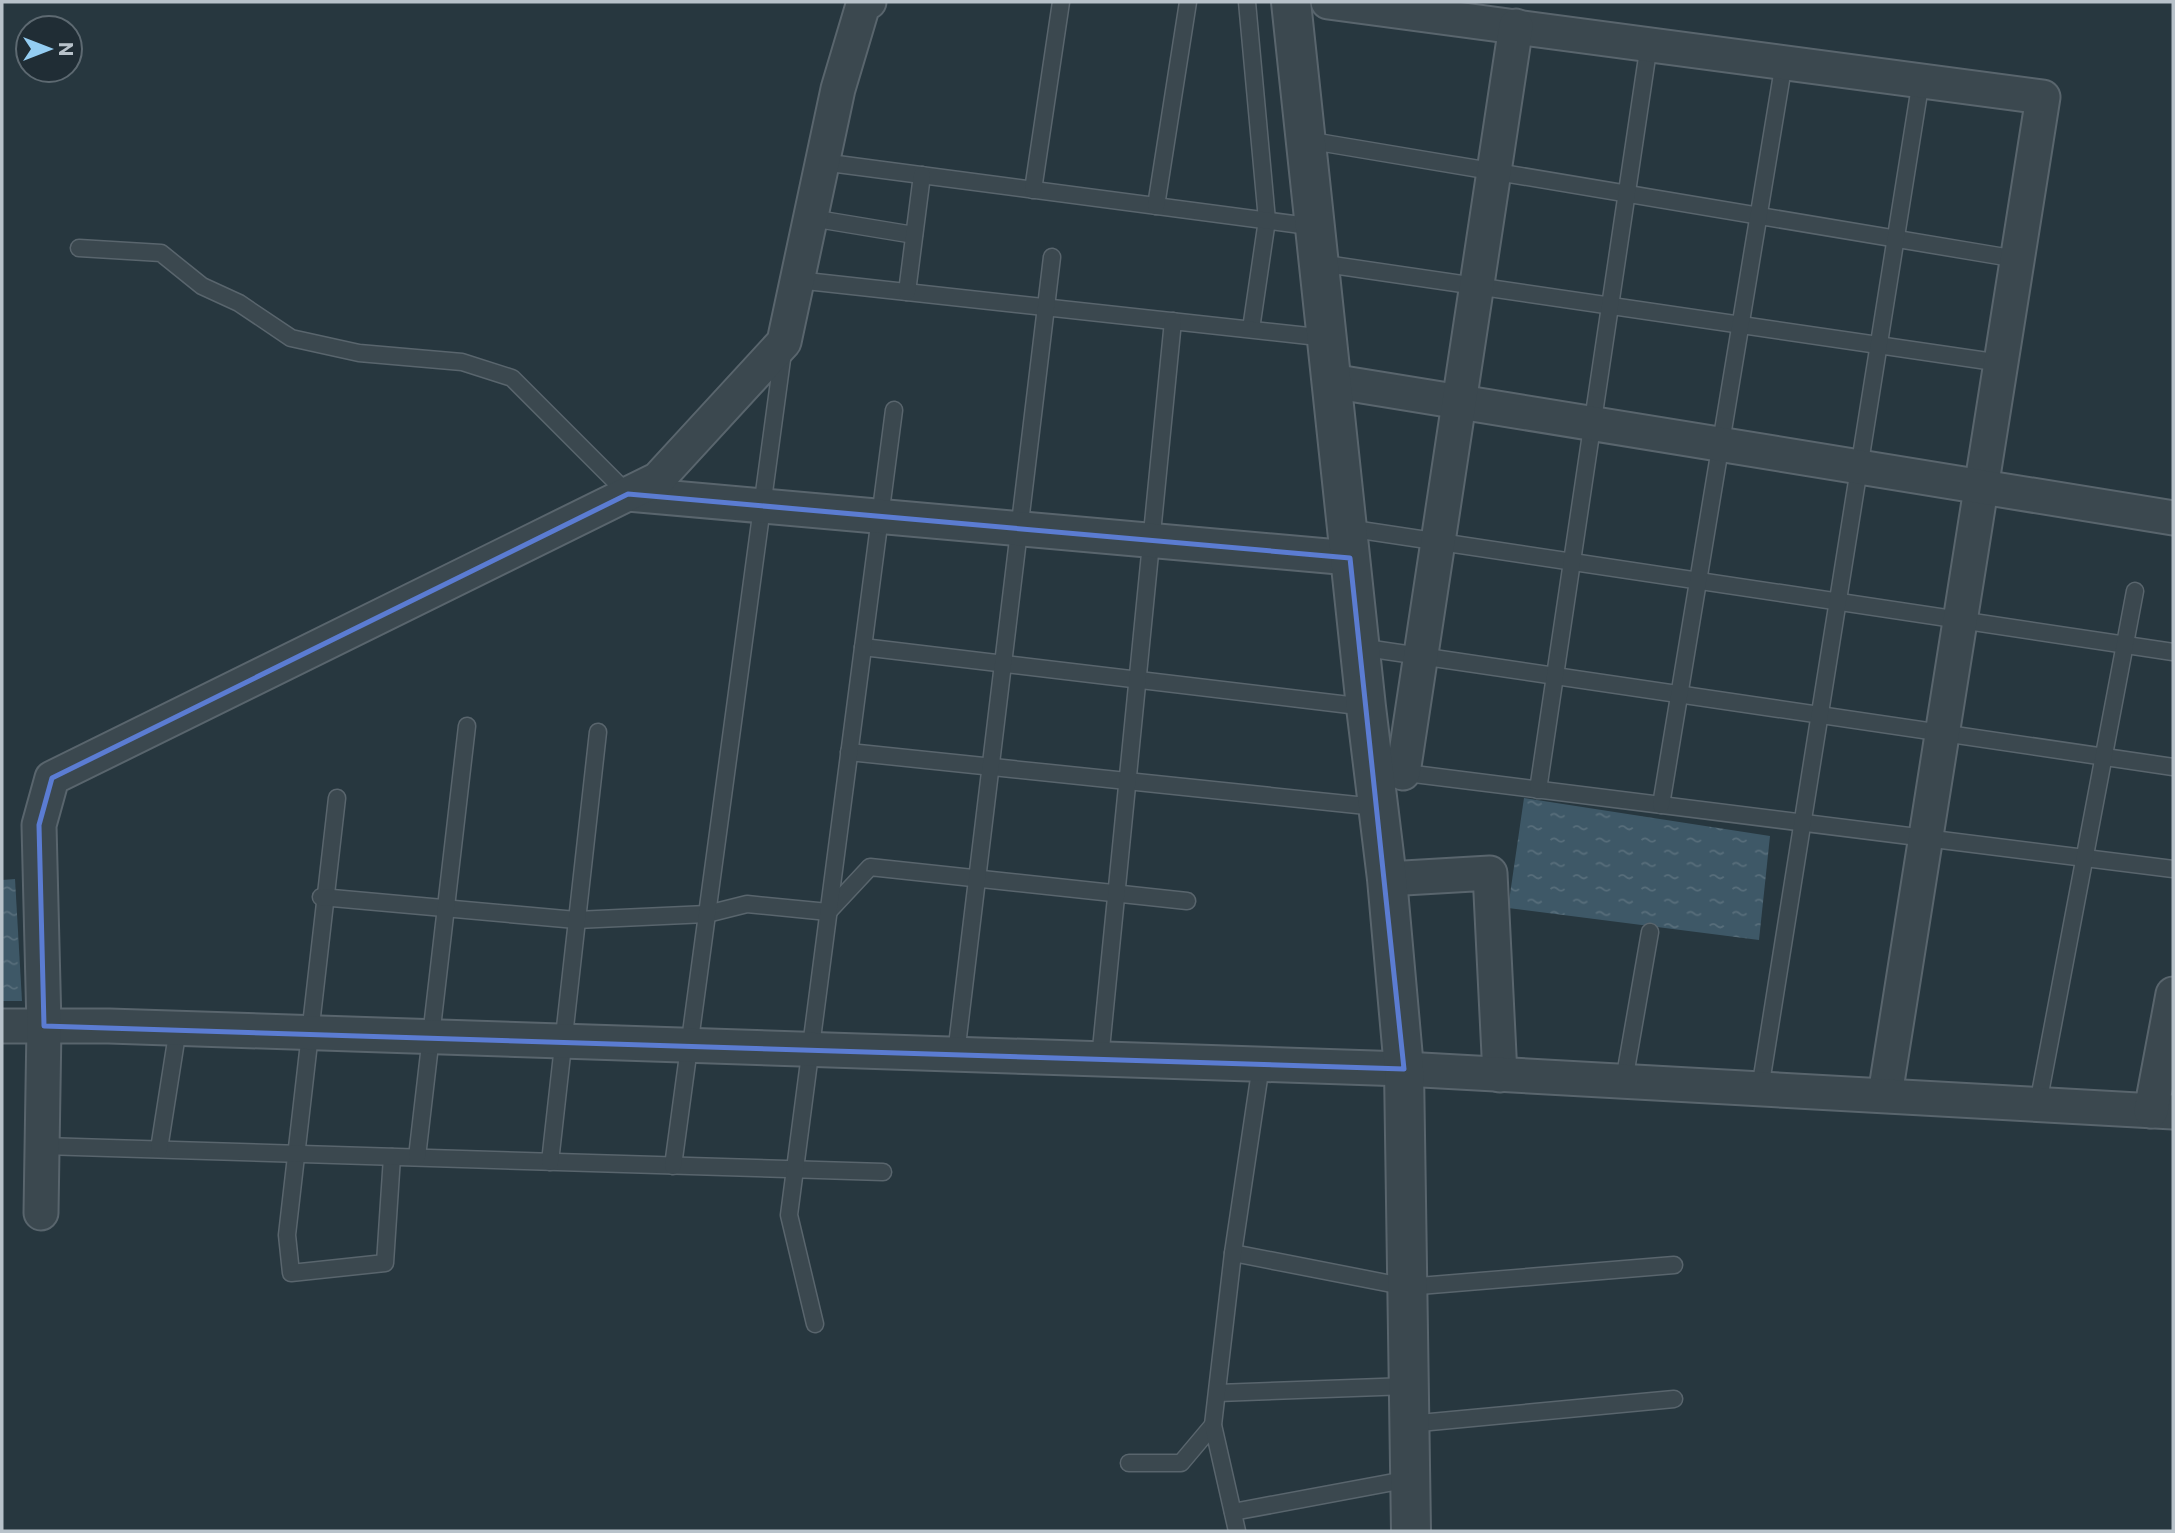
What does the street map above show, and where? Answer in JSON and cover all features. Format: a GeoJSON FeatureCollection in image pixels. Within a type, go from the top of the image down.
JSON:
{"type":"FeatureCollection","features":[{"type":"Feature","properties":{"kind":"street"},"geometry":{"type":"LineString","coordinates":[[41,1213],[44,1026],[39,825],[52,778],[658,479],[784,342],[838,89],[863,5],[869,2]]}},
{"type":"Feature","properties":{"kind":"street"},"geometry":{"type":"LineString","coordinates":[[1291,2],[1366,707],[1388,771]]}},
{"type":"Feature","properties":{"kind":"street"},"geometry":{"type":"LineString","coordinates":[[1328,2],[2043,97],[1885,1095]]}},
{"type":"Feature","properties":{"kind":"street"},"geometry":{"type":"LineString","coordinates":[[1411,1531],[1404,1069],[1387,879],[1377,807],[1421,656],[1516,26]]}},
{"type":"Feature","properties":{"kind":"street"},"geometry":{"type":"LineString","coordinates":[[1331,381],[2173,517]]}},
{"type":"Feature","properties":{"kind":"street"},"geometry":{"type":"LineString","coordinates":[[628,494],[1152,540],[1349,543]]}},
{"type":"Feature","properties":{"kind":"street"},"geometry":{"type":"LineString","coordinates":[[1387,879],[1489,873],[1500,1075]]}},
{"type":"Feature","properties":{"kind":"street"},"geometry":{"type":"LineString","coordinates":[[2,1026],[310,1032],[1404,1069],[2162,1111],[2173,994]]}},
{"type":"Feature","properties":{"kind":"lane"},"geometry":{"type":"LineString","coordinates":[[1033,190],[1061,2]]}},
{"type":"Feature","properties":{"kind":"lane"},"geometry":{"type":"LineString","coordinates":[[1156,206],[1188,2]]}},
{"type":"Feature","properties":{"kind":"lane"},"geometry":{"type":"LineString","coordinates":[[1247,2],[1267,220],[1251,329]]}},
{"type":"Feature","properties":{"kind":"lane"},"geometry":{"type":"LineString","coordinates":[[1538,790],[1649,44]]}},
{"type":"Feature","properties":{"kind":"lane"},"geometry":{"type":"LineString","coordinates":[[1661,805],[1784,62]]}},
{"type":"Feature","properties":{"kind":"lane"},"geometry":{"type":"LineString","coordinates":[[1760,1089],[1921,80]]}},
{"type":"Feature","properties":{"kind":"lane"},"geometry":{"type":"LineString","coordinates":[[1306,140],[2017,259]]}},
{"type":"Feature","properties":{"kind":"lane"},"geometry":{"type":"LineString","coordinates":[[822,162],[1267,220],[1317,245],[1476,286],[2000,363]]}},
{"type":"Feature","properties":{"kind":"lane"},"geometry":{"type":"LineString","coordinates":[[906,292],[922,175]]}},
{"type":"Feature","properties":{"kind":"lane"},"geometry":{"type":"LineString","coordinates":[[811,218],[914,235]]}},
{"type":"Feature","properties":{"kind":"lane"},"geometry":{"type":"LineString","coordinates":[[79,248],[161,253],[202,286],[239,303],[291,338],[359,353],[462,362],[512,377],[628,494]]}},
{"type":"Feature","properties":{"kind":"lane"},"geometry":{"type":"LineString","coordinates":[[956,1054],[1052,257]]}},
{"type":"Feature","properties":{"kind":"lane"},"geometry":{"type":"LineString","coordinates":[[797,280],[1327,338]]}},
{"type":"Feature","properties":{"kind":"lane"},"geometry":{"type":"LineString","coordinates":[[1100,1059],[1173,321]]}},
{"type":"Feature","properties":{"kind":"lane"},"geometry":{"type":"LineString","coordinates":[[673,1166],[784,342]]}},
{"type":"Feature","properties":{"kind":"lane"},"geometry":{"type":"LineString","coordinates":[[816,1324],[789,1215],[894,410]]}},
{"type":"Feature","properties":{"kind":"lane"},"geometry":{"type":"LineString","coordinates":[[1349,543],[1438,542],[2173,652]]}},
{"type":"Feature","properties":{"kind":"lane"},"geometry":{"type":"LineString","coordinates":[[2038,1104],[2135,591]]}},
{"type":"Feature","properties":{"kind":"lane"},"geometry":{"type":"LineString","coordinates":[[1359,647],[2173,767]]}},
{"type":"Feature","properties":{"kind":"lane"},"geometry":{"type":"LineString","coordinates":[[863,648],[1366,707]]}},
{"type":"Feature","properties":{"kind":"lane"},"geometry":{"type":"LineString","coordinates":[[417,1157],[467,726]]}},
{"type":"Feature","properties":{"kind":"lane"},"geometry":{"type":"LineString","coordinates":[[550,1162],[561,1041],[598,732]]}},
{"type":"Feature","properties":{"kind":"lane"},"geometry":{"type":"LineString","coordinates":[[849,752],[1377,807]]}},
{"type":"Feature","properties":{"kind":"lane"},"geometry":{"type":"LineString","coordinates":[[1388,771],[2173,869]]}},
{"type":"Feature","properties":{"kind":"lane"},"geometry":{"type":"LineString","coordinates":[[337,798],[323,897],[287,1235],[291,1273],[385,1263],[392,1157]]}},
{"type":"Feature","properties":{"kind":"lane"},"geometry":{"type":"LineString","coordinates":[[828,912],[870,867],[1187,901]]}},
{"type":"Feature","properties":{"kind":"lane"},"geometry":{"type":"LineString","coordinates":[[323,897],[576,920],[706,914],[747,904],[828,912]]}},
{"type":"Feature","properties":{"kind":"lane"},"geometry":{"type":"LineString","coordinates":[[1624,1082],[1650,932]]}},
{"type":"Feature","properties":{"kind":"lane"},"geometry":{"type":"LineString","coordinates":[[159,1149],[178,1028]]}},
{"type":"Feature","properties":{"kind":"lane"},"geometry":{"type":"LineString","coordinates":[[1237,1531],[1213,1425],[1233,1253],[1261,1065]]}},
{"type":"Feature","properties":{"kind":"lane"},"geometry":{"type":"LineString","coordinates":[[43,1146],[883,1172]]}},
{"type":"Feature","properties":{"kind":"lane"},"geometry":{"type":"LineString","coordinates":[[1233,1253],[1407,1287],[1674,1265]]}},
{"type":"Feature","properties":{"kind":"lane"},"geometry":{"type":"LineString","coordinates":[[1218,1393],[1409,1386]]}},
{"type":"Feature","properties":{"kind":"lane"},"geometry":{"type":"LineString","coordinates":[[1409,1424],[1674,1399]]}},
{"type":"Feature","properties":{"kind":"lane"},"geometry":{"type":"LineString","coordinates":[[1129,1463],[1181,1463],[1213,1425]]}},
{"type":"Feature","properties":{"kind":"lane"},"geometry":{"type":"LineString","coordinates":[[1233,1512],[1410,1479]]}},
{"type":"Feature","properties":{"kind":"highlighted area"},"geometry":{"type":"Polygon","coordinates":[[[628,494],[1350,558],[1404,1069],[44,1026],[39,825],[52,778],[628,494]]]}},
{"type":"Feature","properties":{"kind":"water"},"geometry":{"type":"Polygon","coordinates":[[[1524,798],[1770,836],[1759,940],[1508,908],[1524,798]]]}},
{"type":"Feature","properties":{"kind":"water"},"geometry":{"type":"Polygon","coordinates":[[[15,879],[22,1001],[2,1001],[2,880],[15,879]]]}}]}
